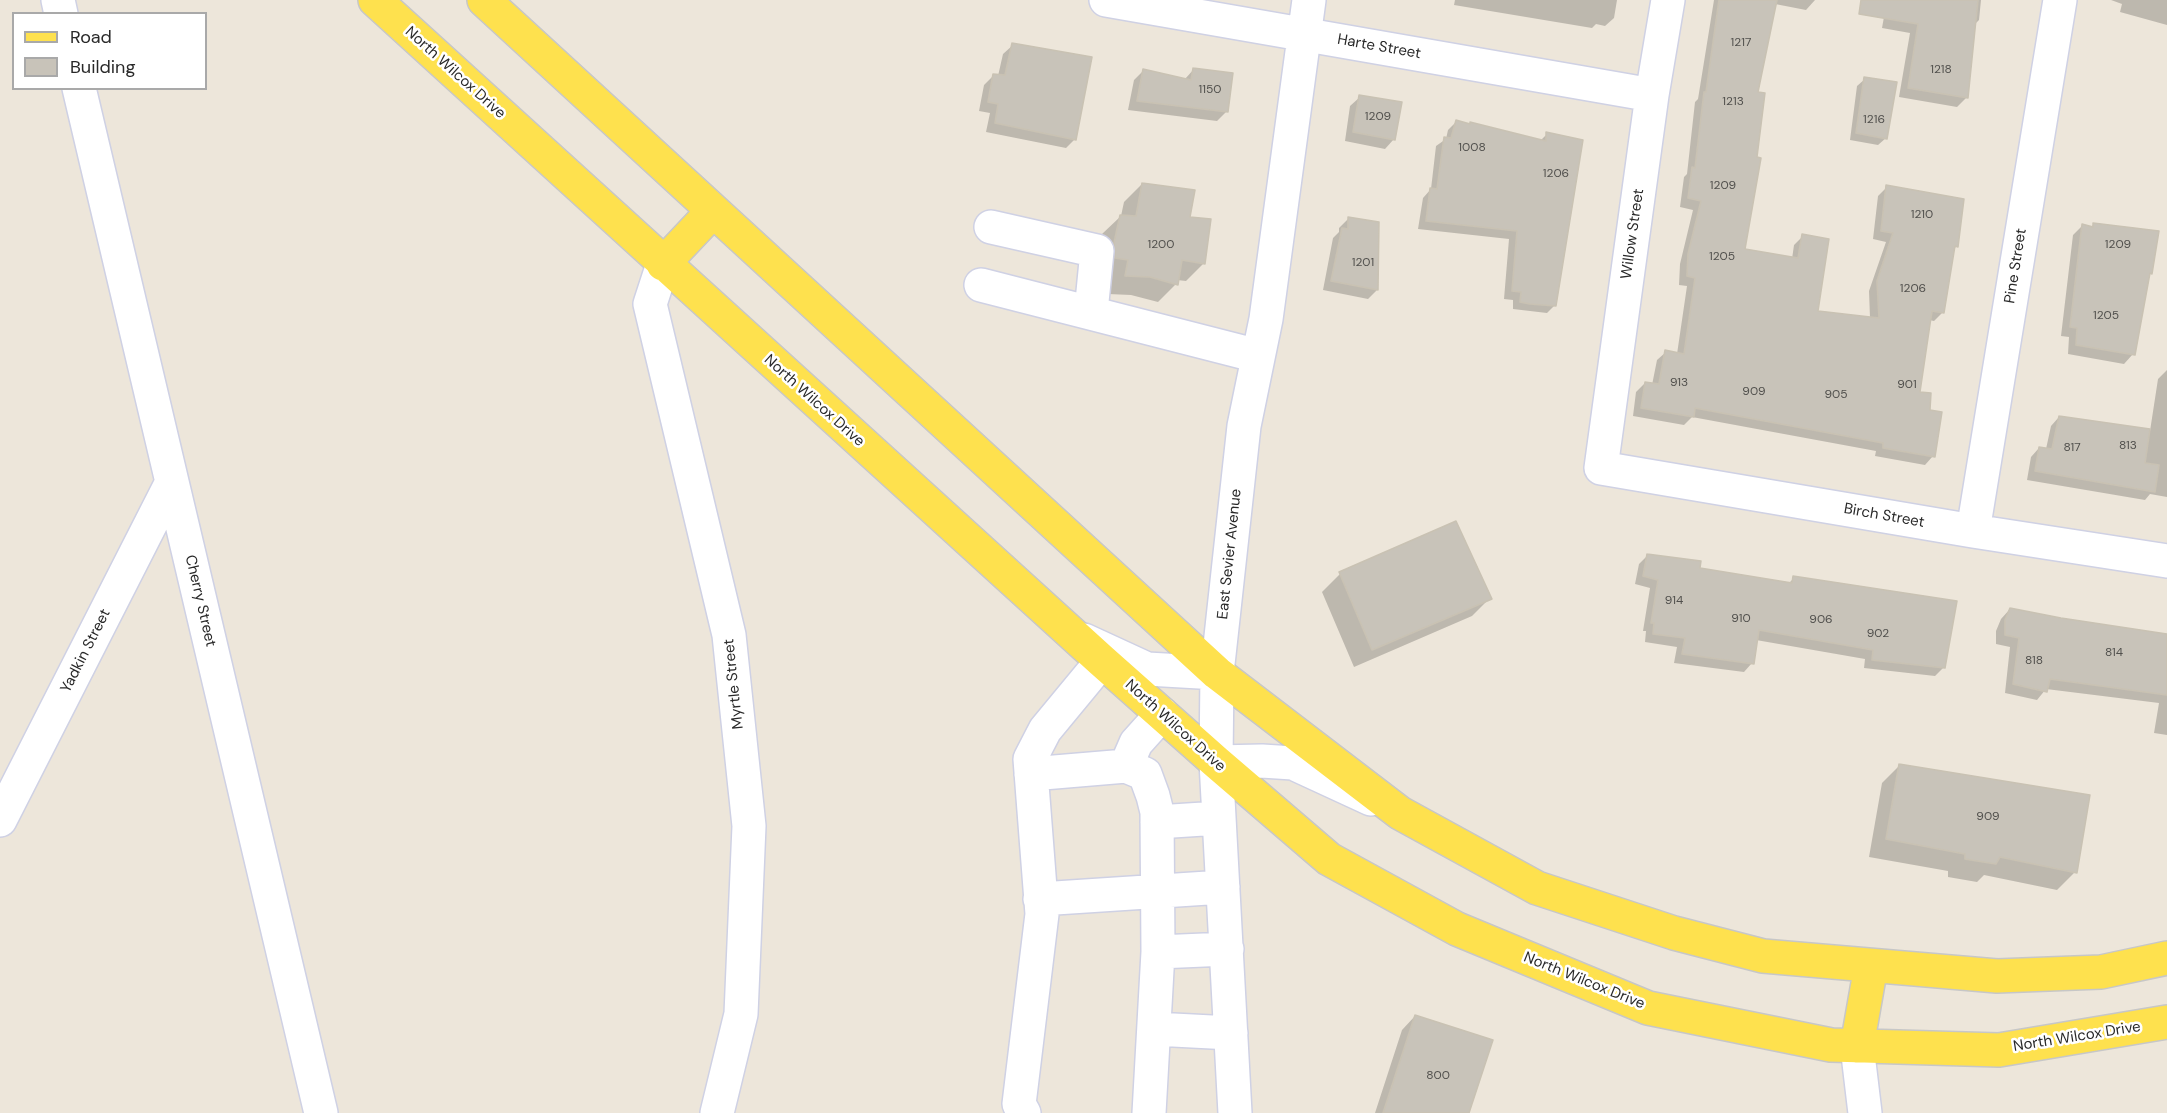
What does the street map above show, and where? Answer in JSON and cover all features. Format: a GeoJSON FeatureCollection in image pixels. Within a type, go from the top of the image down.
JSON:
{"type":"FeatureCollection","features":[{"type":"Feature","properties":{"kind":"main road","name":"North Wilcox Drive"},"geometry":{"type":"LineString","coordinates":[[375,0],[1074,636],[1329,859],[1457,929],[1648,1008],[1831,1045],[1999,1050],[2167,1022]]}},
{"type":"Feature","properties":{"kind":"main road"},"geometry":{"type":"LineString","coordinates":[[484,0],[1217,673],[1400,813],[1537,888],[1674,933],[1763,956],[1997,976],[2101,972],[2167,958]]}},
{"type":"Feature","properties":{"kind":"main road"},"geometry":{"type":"LineString","coordinates":[[663,264],[713,211]]}},
{"type":"Feature","properties":{"kind":"main road"},"geometry":{"type":"LineString","coordinates":[[1857,1046],[1871,966]]}},
{"type":"Feature","properties":{"kind":"street","name":"Harte Street"},"geometry":{"type":"LineString","coordinates":[[1106,0],[1652,95]]}},
{"type":"Feature","properties":{"kind":"street","name":"East Sevier Avenue"},"geometry":{"type":"LineString","coordinates":[[1235,1113],[1216,762],[1217,673],[1244,426],[1266,319],[1309,0]]}},
{"type":"Feature","properties":{"kind":"street","name":"Willow Street"},"geometry":{"type":"LineString","coordinates":[[1601,468],[1652,95],[1668,0]]}},
{"type":"Feature","properties":{"kind":"street","name":"Pine Street"},"geometry":{"type":"LineString","coordinates":[[1973,531],[2060,0]]}},
{"type":"Feature","properties":{"kind":"street","name":"Cherry Street"},"geometry":{"type":"LineString","coordinates":[[79,90],[321,1113]]}},
{"type":"Feature","properties":{"kind":"street"},"geometry":{"type":"LineString","coordinates":[[991,227],[1097,251],[1091,312]]}},
{"type":"Feature","properties":{"kind":"street","name":"Myrtle Street"},"geometry":{"type":"LineString","coordinates":[[663,264],[650,304],[729,635],[749,826],[741,1014],[717,1113]]}},
{"type":"Feature","properties":{"kind":"street"},"geometry":{"type":"LineString","coordinates":[[981,285],[1258,356]]}},
{"type":"Feature","properties":{"kind":"street","name":"Birch Street"},"geometry":{"type":"LineString","coordinates":[[1601,468],[1973,531],[2167,561]]}},
{"type":"Feature","properties":{"kind":"street","name":"Yadkin Street"},"geometry":{"type":"LineString","coordinates":[[0,820],[172,482]]}},
{"type":"Feature","properties":{"kind":"street"},"geometry":{"type":"LineString","coordinates":[[1074,636],[1147,669],[1217,673]]}},
{"type":"Feature","properties":{"kind":"street"},"geometry":{"type":"LineString","coordinates":[[1024,1113],[1019,1104],[1041,914],[1030,759],[1045,730],[1102,661]]}},
{"type":"Feature","properties":{"kind":"street"},"geometry":{"type":"LineString","coordinates":[[1126,766],[1136,743],[1162,714]]}},
{"type":"Feature","properties":{"kind":"street"},"geometry":{"type":"LineString","coordinates":[[1216,762],[1293,763],[1400,813]]}},
{"type":"Feature","properties":{"kind":"street"},"geometry":{"type":"LineString","coordinates":[[1031,774],[1126,766],[1145,774],[1153,796],[1157,822],[1158,952],[1149,1113]]}},
{"type":"Feature","properties":{"kind":"street"},"geometry":{"type":"LineString","coordinates":[[1157,822],[1219,818]]}},
{"type":"Feature","properties":{"kind":"street"},"geometry":{"type":"LineString","coordinates":[[1040,900],[1223,887]]}},
{"type":"Feature","properties":{"kind":"street"},"geometry":{"type":"LineString","coordinates":[[1158,952],[1227,949]]}},
{"type":"Feature","properties":{"kind":"street"},"geometry":{"type":"LineString","coordinates":[[1154,1029],[1231,1033]]}},
{"type":"Feature","properties":{"kind":"street"},"geometry":{"type":"LineString","coordinates":[[1857,1046],[1865,1113]]}},
{"type":"Feature","properties":{"kind":"building"},"geometry":{"type":"Polygon","coordinates":[[[1719,0],[1777,0],[1758,92],[1765,93],[1757,157],[1761,158],[1745,249],[1798,258],[1802,234],[1829,239],[1818,311],[1879,318],[1877,281],[1893,233],[1881,231],[1886,185],[1964,199],[1958,247],[1955,246],[1944,313],[1932,311],[1920,392],[1931,393],[1930,410],[1942,412],[1935,457],[1883,448],[1883,443],[1695,408],[1694,417],[1641,408],[1645,382],[1659,384],[1665,350],[1684,354],[1695,278],[1687,276],[1688,254],[1701,201],[1688,198],[1692,167],[1695,168],[1704,92],[1706,92],[1719,0]]]}},
{"type":"Feature","properties":{"kind":"building"},"geometry":{"type":"Polygon","coordinates":[[[1861,0],[1978,0],[1968,98],[1908,88],[1918,24],[1859,14],[1861,0]]]}},
{"type":"Feature","properties":{"kind":"building"},"geometry":{"type":"Polygon","coordinates":[[[1012,43],[1092,57],[1076,140],[995,123],[998,104],[988,102],[993,74],[1005,75],[1012,43]]]}},
{"type":"Feature","properties":{"kind":"building"},"geometry":{"type":"Polygon","coordinates":[[[1193,68],[1233,73],[1228,112],[1137,101],[1143,69],[1191,80],[1193,68]]]}},
{"type":"Feature","properties":{"kind":"building"},"geometry":{"type":"Polygon","coordinates":[[[1864,77],[1897,82],[1887,139],[1856,133],[1864,77]]]}},
{"type":"Feature","properties":{"kind":"building"},"geometry":{"type":"Polygon","coordinates":[[[1359,95],[1402,102],[1395,140],[1353,132],[1359,95]]]}},
{"type":"Feature","properties":{"kind":"building"},"geometry":{"type":"Polygon","coordinates":[[[1456,120],[1546,141],[1546,132],[1583,140],[1556,306],[1520,302],[1521,292],[1512,291],[1517,231],[1426,221],[1430,188],[1437,189],[1444,137],[1451,138],[1456,120]]]}},
{"type":"Feature","properties":{"kind":"building"},"geometry":{"type":"Polygon","coordinates":[[[1142,183],[1195,190],[1190,217],[1211,219],[1205,264],[1182,260],[1178,285],[1150,277],[1125,276],[1128,260],[1115,258],[1114,243],[1120,215],[1136,216],[1142,183]]]}},
{"type":"Feature","properties":{"kind":"building"},"geometry":{"type":"Polygon","coordinates":[[[1348,217],[1379,222],[1378,290],[1331,281],[1342,228],[1348,229],[1348,217]]]}},
{"type":"Feature","properties":{"kind":"building"},"geometry":{"type":"Polygon","coordinates":[[[2093,223],[2159,231],[2135,355],[2076,345],[2077,328],[2070,327],[2082,224],[2093,227],[2093,223]]]}},
{"type":"Feature","properties":{"kind":"building"},"geometry":{"type":"Polygon","coordinates":[[[2059,416],[2150,429],[2145,463],[2159,465],[2155,492],[2035,471],[2039,447],[2052,449],[2059,416]]]}},
{"type":"Feature","properties":{"kind":"building"},"geometry":{"type":"Polygon","coordinates":[[[1456,521],[1492,599],[1372,650],[1339,572],[1456,521]]]}},
{"type":"Feature","properties":{"kind":"building"},"geometry":{"type":"Polygon","coordinates":[[[1647,554],[1701,561],[1700,568],[1792,583],[1793,576],[1957,601],[1945,668],[1872,660],[1873,650],[1759,630],[1754,664],[1682,654],[1685,638],[1653,634],[1654,623],[1651,623],[1658,580],[1643,576],[1647,554]]]}},
{"type":"Feature","properties":{"kind":"building"},"geometry":{"type":"Polygon","coordinates":[[[2010,608],[2167,634],[2167,695],[2050,679],[2047,692],[2013,684],[2019,638],[2005,635],[2005,620],[2010,608]]]}},
{"type":"Feature","properties":{"kind":"building"},"geometry":{"type":"Polygon","coordinates":[[[1899,764],[2090,795],[2077,873],[2000,857],[1996,864],[1965,859],[1965,854],[1886,839],[1899,764]]]}},
{"type":"Feature","properties":{"kind":"building"},"geometry":{"type":"Polygon","coordinates":[[[1415,1015],[1493,1040],[1469,1113],[1383,1113],[1415,1015]]]}}]}
